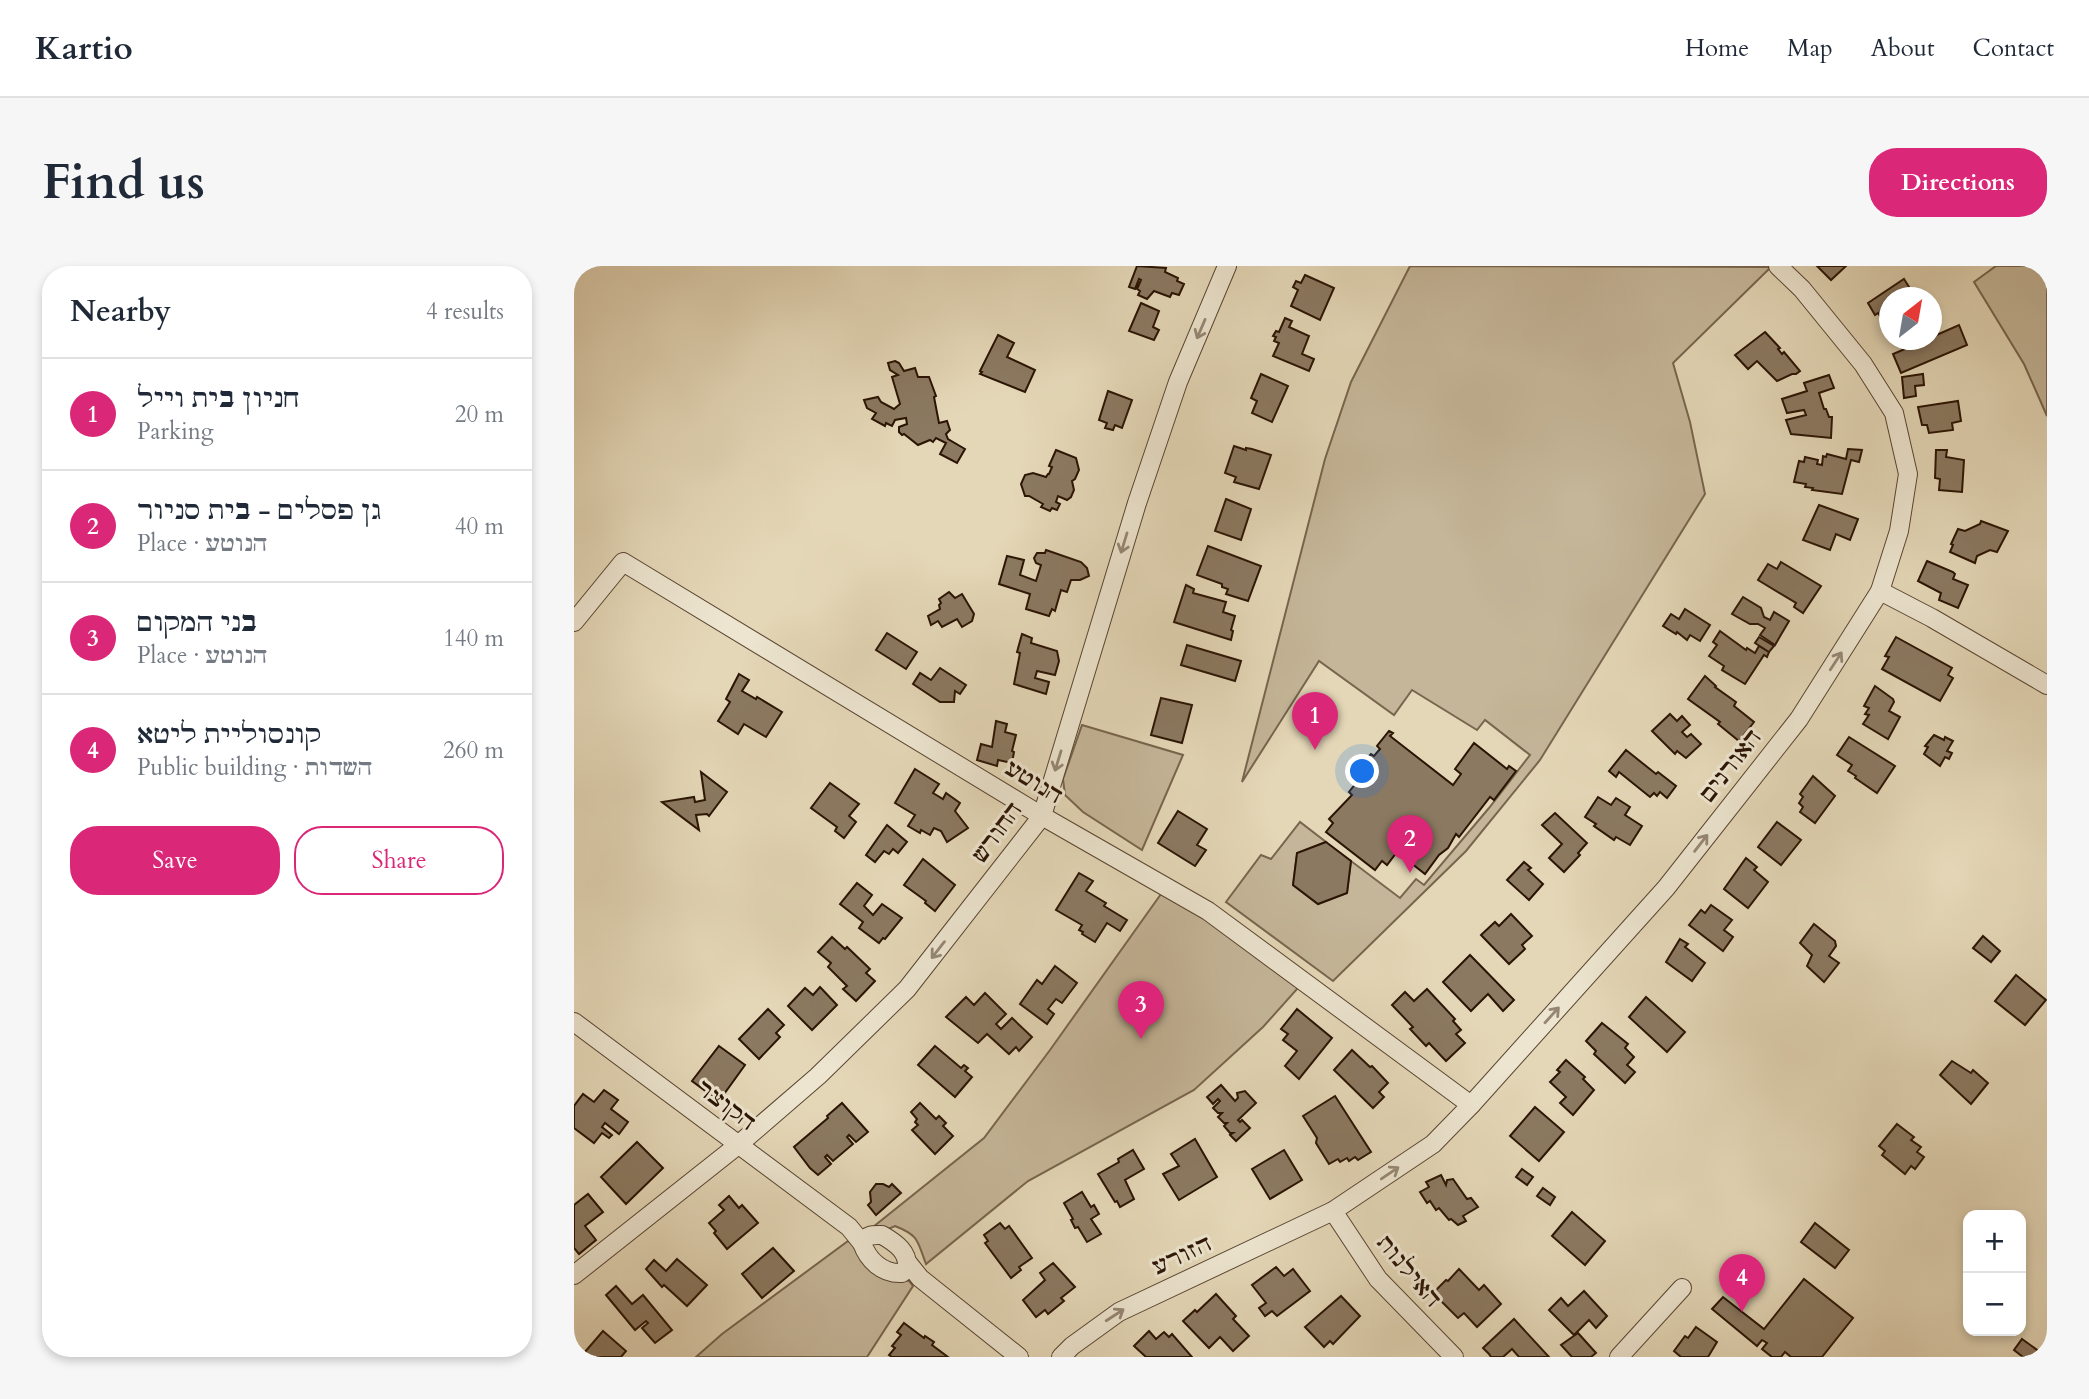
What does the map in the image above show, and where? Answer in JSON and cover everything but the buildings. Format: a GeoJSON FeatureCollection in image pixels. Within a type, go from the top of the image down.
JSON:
{"type":"FeatureCollection","features":[{"type":"Feature","properties":{"kind":"street","name":"החורש"},"geometry":{"type":"LineString","coordinates":[[574,1275],[738,1145],[818,1076],[907,989],[1042,816],[1141,491],[1178,382],[1227,266]]}},
{"type":"Feature","properties":{"kind":"street","name":"האורנים"},"geometry":{"type":"LineString","coordinates":[[1333,1211],[1433,1144],[1666,888],[1799,719],[1880,592],[1899,531],[1908,474],[1894,413],[1863,364],[1802,289],[1778,266]]}},
{"type":"Feature","properties":{"kind":"street","name":"הנוטע"},"geometry":{"type":"LineString","coordinates":[[574,622],[623,562],[1042,816],[1208,911],[1471,1105]]}},
{"type":"Feature","properties":{"kind":"street"},"geometry":{"type":"LineString","coordinates":[[1880,592],[1963,635],[2047,685]]}},
{"type":"Feature","properties":{"kind":"street","name":"הקוצר"},"geometry":{"type":"LineString","coordinates":[[574,1023],[865,1239],[882,1235],[890,1239],[902,1251],[905,1268]]}},
{"type":"Feature","properties":{"kind":"street","name":"הזורע"},"geometry":{"type":"LineString","coordinates":[[1061,1357],[1119,1312],[1333,1211]]}},
{"type":"Feature","properties":{"kind":"street","name":"האילנות"},"geometry":{"type":"LineString","coordinates":[[1333,1211],[1378,1279],[1454,1357]]}},
{"type":"Feature","properties":{"kind":"street"},"geometry":{"type":"LineString","coordinates":[[865,1239],[869,1257],[882,1269],[905,1268],[1019,1357]]}},
{"type":"Feature","properties":{"kind":"street"},"geometry":{"type":"LineString","coordinates":[[1619,1357],[1682,1288]]}},
{"type":"Feature","properties":{"kind":"shaded area"},"geometry":{"type":"Polygon","coordinates":[[[1410,266],[1771,267],[1673,363],[1690,422],[1705,494],[1540,760],[1466,851],[1333,981],[1226,902],[1261,855],[1271,859],[1300,822],[1326,842],[1297,854],[1293,885],[1318,904],[1347,893],[1351,861],[1400,898],[1416,879],[1424,885],[1530,755],[1485,720],[1477,730],[1412,690],[1394,715],[1319,661],[1242,782],[1325,459],[1351,382],[1410,266]]]}},
{"type":"Feature","properties":{"kind":"shaded area"},"geometry":{"type":"Polygon","coordinates":[[[1996,266],[2047,266],[2047,416],[2024,364],[1974,282],[1996,266]]]}},
{"type":"Feature","properties":{"kind":"shaded area"},"geometry":{"type":"Polygon","coordinates":[[[1082,725],[1183,755],[1142,850],[1083,812],[1065,795],[1063,779],[1082,725]]]}},
{"type":"Feature","properties":{"kind":"shaded area"},"geometry":{"type":"Polygon","coordinates":[[[1161,894],[1203,917],[1298,988],[1263,1027],[1194,1090],[1028,1181],[926,1264],[919,1245],[909,1233],[895,1226],[886,1230],[873,1227],[984,1138],[1161,894]]]}},
{"type":"Feature","properties":{"kind":"shaded area"},"geometry":{"type":"Polygon","coordinates":[[[848,1241],[913,1286],[867,1357],[696,1357],[722,1334],[848,1241]]]}},
{"type":"Feature","properties":{"kind":"place","name":"חניון בית וייל"},"geometry":{"type":"Point","coordinates":[1315,750]}},
{"type":"Feature","properties":{"kind":"place","name":"גן פסלים - בית סניור"},"geometry":{"type":"Point","coordinates":[1410,873]}},
{"type":"Feature","properties":{"kind":"place","name":"בני המקום"},"geometry":{"type":"Point","coordinates":[1141,1039]}},
{"type":"Feature","properties":{"kind":"place","name":"קונסוליית ליטא"},"geometry":{"type":"Point","coordinates":[1742,1312]}}]}
